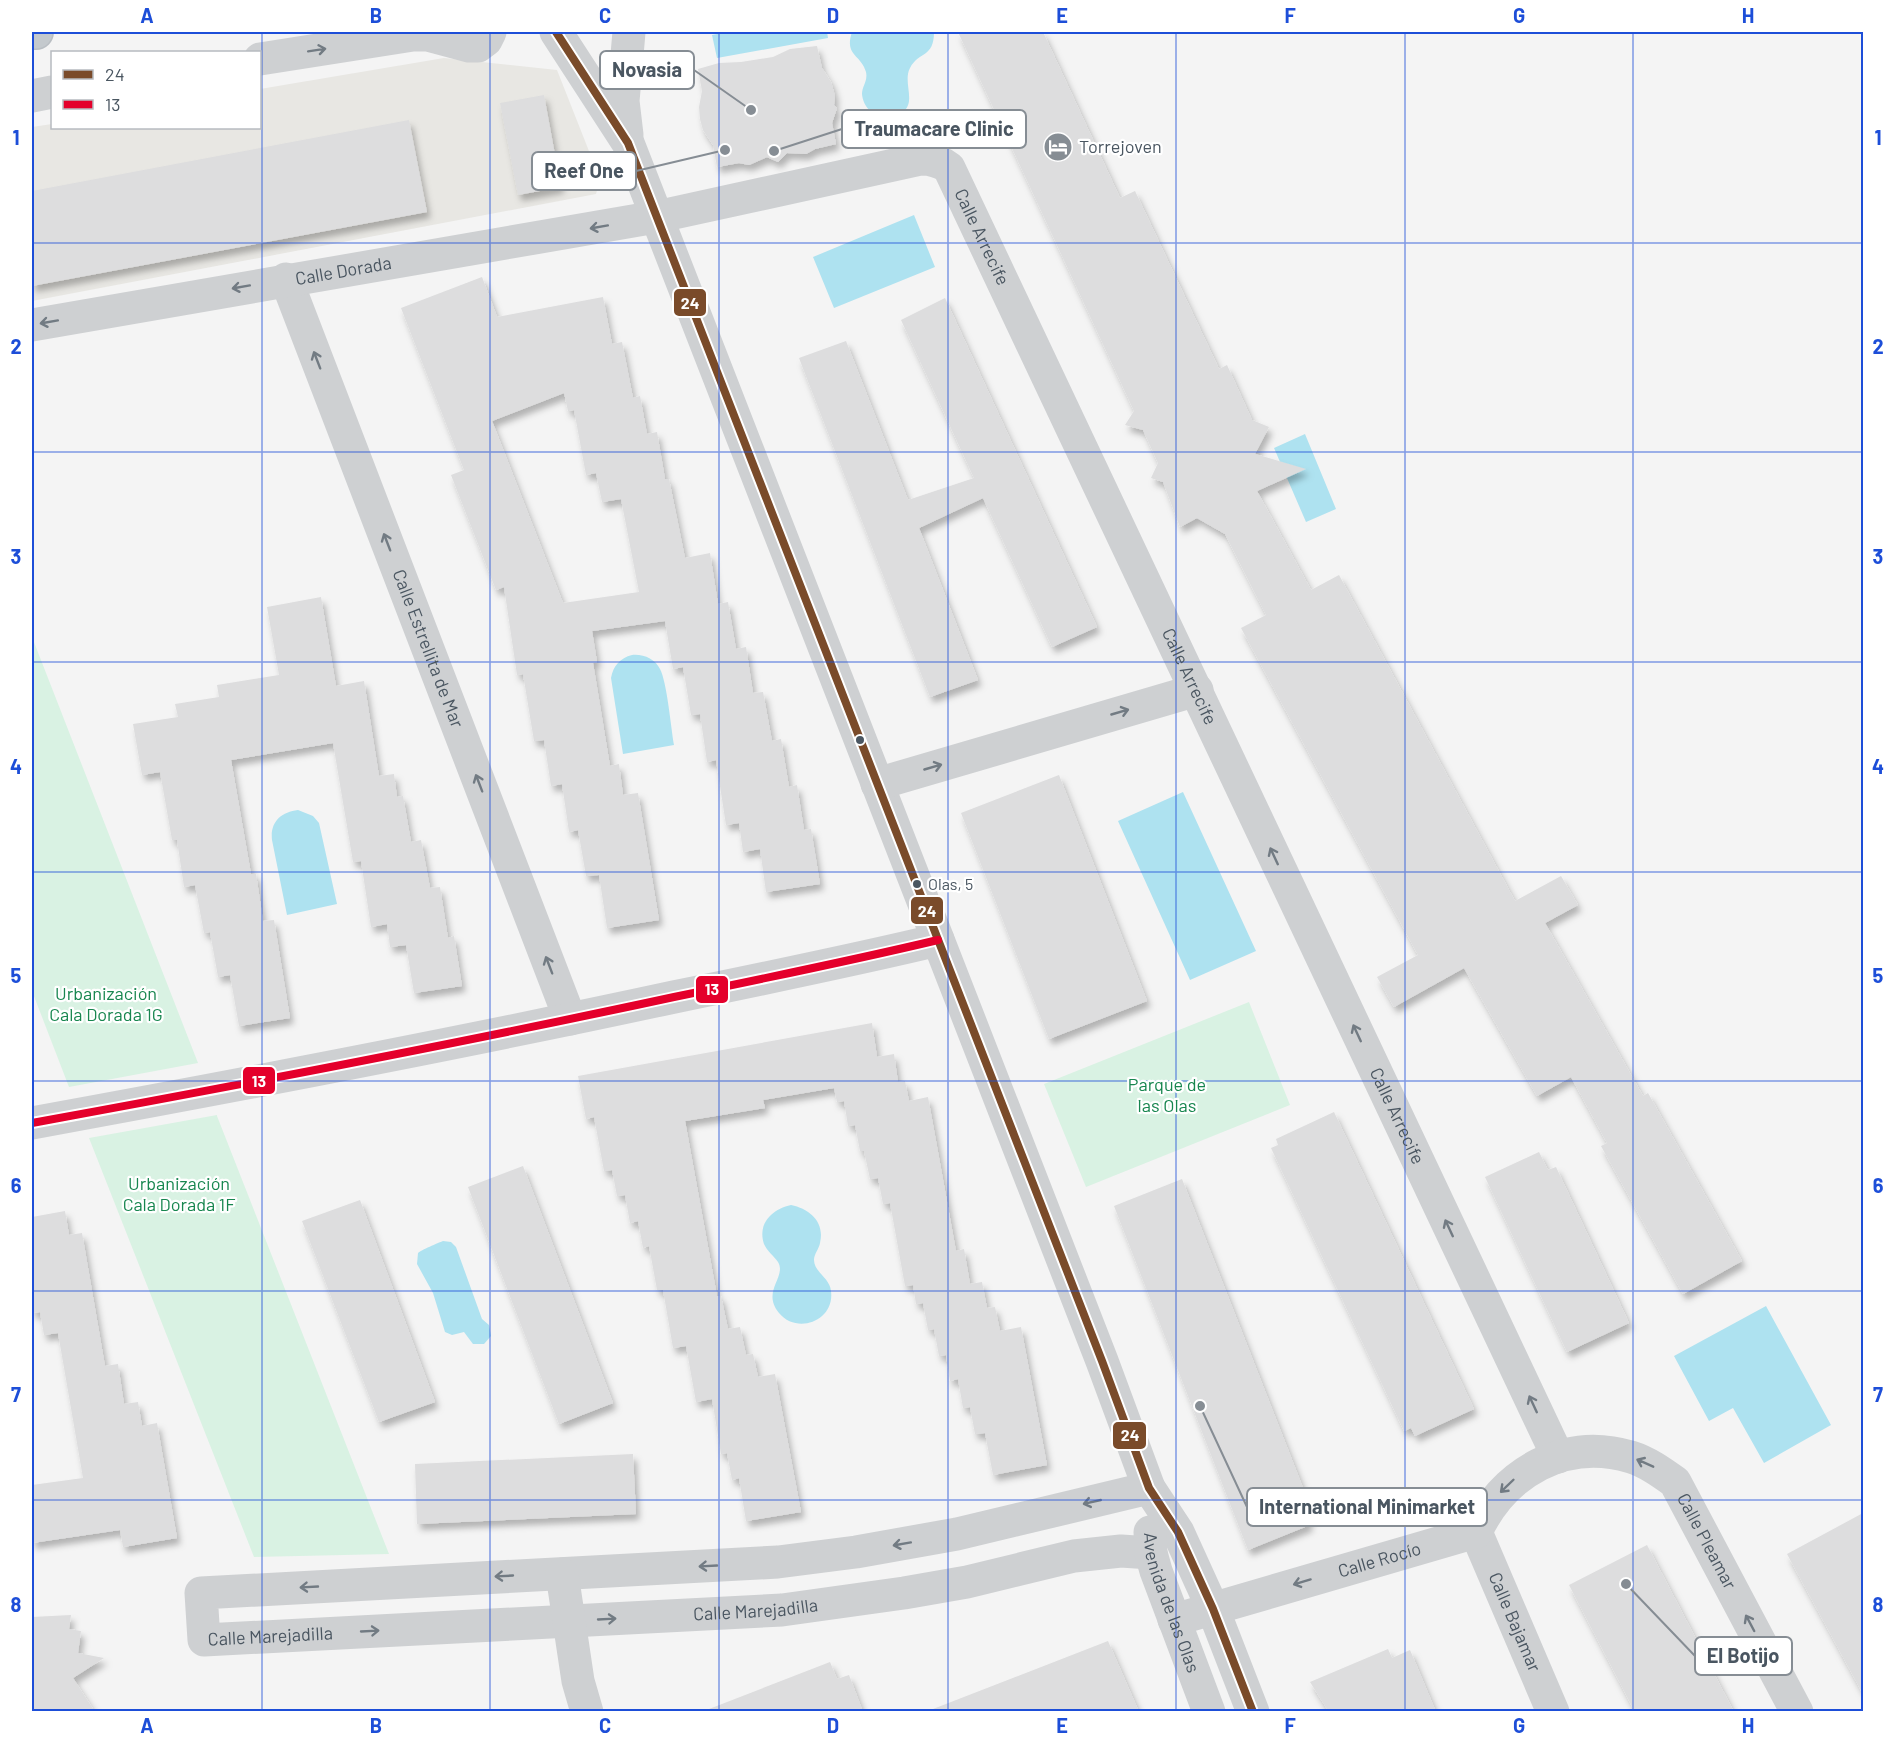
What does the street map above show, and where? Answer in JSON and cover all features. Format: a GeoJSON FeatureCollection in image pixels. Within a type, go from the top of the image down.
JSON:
{"type":"FeatureCollection","features":[{"type":"Feature","properties":{"kind":"street"},"geometry":{"type":"LineString","coordinates":[[261,59],[413,35],[428,35],[470,46],[478,45],[486,40],[490,32]]}},
{"type":"Feature","properties":{"kind":"street","name":"Avenida de las Olas"},"geometry":{"type":"LineString","coordinates":[[556,32],[628,143],[1102,1361],[1149,1488],[1178,1532],[1214,1609],[1253,1712]]}},
{"type":"Feature","properties":{"kind":"street","name":"Avenida de las Olas"},"geometry":{"type":"LineString","coordinates":[[628,143],[623,100],[629,32]]}},
{"type":"Feature","properties":{"kind":"street"},"geometry":{"type":"LineString","coordinates":[[32,96],[51,92]]}},
{"type":"Feature","properties":{"kind":"street","name":"Calle Arrecife"},"geometry":{"type":"LineString","coordinates":[[656,217],[921,159],[941,162],[950,168],[1558,1457]]}},
{"type":"Feature","properties":{"kind":"street","name":"Calle Dorada"},"geometry":{"type":"LineString","coordinates":[[32,325],[286,279],[656,217]]}},
{"type":"Feature","properties":{"kind":"street","name":"Calle Estrellita de Mar"},"geometry":{"type":"LineString","coordinates":[[286,279],[570,1019]]}},
{"type":"Feature","properties":{"kind":"street"},"geometry":{"type":"LineString","coordinates":[[877,784],[1197,690]]}},
{"type":"Feature","properties":{"kind":"street"},"geometry":{"type":"LineString","coordinates":[[32,1123],[570,1019],[938,940]]}},
{"type":"Feature","properties":{"kind":"street","name":"Calle Pleamar"},"geometry":{"type":"LineString","coordinates":[[1558,1457],[1582,1452],[1632,1457],[1675,1482],[1797,1712]]}},
{"type":"Feature","properties":{"kind":"street"},"geometry":{"type":"LineString","coordinates":[[1476,1532],[1485,1513],[1516,1478],[1558,1457]]}},
{"type":"Feature","properties":{"kind":"street","name":"Avenida de las Olas"},"geometry":{"type":"LineString","coordinates":[[1149,1488],[1151,1553],[1209,1712]]}},
{"type":"Feature","properties":{"kind":"street","name":"Calle Marejadilla"},"geometry":{"type":"LineString","coordinates":[[1149,1488],[957,1534],[856,1552],[778,1562],[201,1593],[204,1640],[782,1610],[866,1600],[967,1582],[1074,1556],[1114,1551],[1151,1553]]}},
{"type":"Feature","properties":{"kind":"street","name":"Calle Rocío"},"geometry":{"type":"LineString","coordinates":[[1174,1620],[1476,1532]]}},
{"type":"Feature","properties":{"kind":"street","name":"Calle Bajamar"},"geometry":{"type":"LineString","coordinates":[[1476,1532],[1553,1712]]}},
{"type":"Feature","properties":{"kind":"street"},"geometry":{"type":"LineString","coordinates":[[562,1574],[578,1681],[587,1712]]}},
{"type":"Feature","properties":{"kind":"shaded area"},"geometry":{"type":"Polygon","coordinates":[[[444,58],[557,70],[600,179],[596,194],[32,301],[32,127],[51,124],[51,129],[261,129],[261,89],[444,58]]]}},
{"type":"Feature","properties":{"kind":"green space","name":"Urbanización Cala Dorada 1G"},"geometry":{"type":"Polygon","coordinates":[[[32,637],[198,1063],[69,1087],[32,991],[32,637]]]}},
{"type":"Feature","properties":{"kind":"green space","name":"Parque de las Olas"},"geometry":{"type":"Polygon","coordinates":[[[1249,1002],[1290,1105],[1086,1187],[1044,1084],[1249,1002]]]}},
{"type":"Feature","properties":{"kind":"green space","name":"Urbanización Cala Dorada 1F"},"geometry":{"type":"Polygon","coordinates":[[[217,1115],[389,1554],[254,1557],[89,1138],[217,1115]]]}},
{"type":"Feature","properties":{"kind":"water"},"geometry":{"type":"Polygon","coordinates":[[[728,32],[827,32],[828,38],[717,58],[712,35],[728,32]]]}},
{"type":"Feature","properties":{"kind":"water"},"geometry":{"type":"Polygon","coordinates":[[[852,32],[934,32],[932,46],[910,68],[909,103],[901,114],[880,117],[871,112],[865,104],[862,94],[866,72],[850,46],[852,32]]]}},
{"type":"Feature","properties":{"kind":"water"},"geometry":{"type":"Polygon","coordinates":[[[914,215],[935,267],[834,308],[813,257],[914,215]]]}},
{"type":"Feature","properties":{"kind":"water"},"geometry":{"type":"Polygon","coordinates":[[[1305,434],[1336,509],[1306,522],[1274,448],[1305,434]]]}},
{"type":"Feature","properties":{"kind":"water"},"geometry":{"type":"Polygon","coordinates":[[[632,655],[649,658],[660,669],[667,694],[674,745],[623,754],[611,678],[618,663],[632,655]]]}},
{"type":"Feature","properties":{"kind":"water"},"geometry":{"type":"Polygon","coordinates":[[[1183,792],[1256,951],[1190,980],[1118,821],[1183,792]]]}},
{"type":"Feature","properties":{"kind":"water"},"geometry":{"type":"Polygon","coordinates":[[[298,810],[313,816],[319,823],[337,904],[287,915],[272,834],[278,819],[286,813],[298,810]]]}},
{"type":"Feature","properties":{"kind":"water"},"geometry":{"type":"Polygon","coordinates":[[[791,1205],[810,1213],[818,1223],[821,1236],[814,1258],[815,1264],[828,1282],[831,1291],[831,1301],[827,1310],[821,1317],[804,1324],[787,1320],[774,1305],[773,1291],[780,1268],[778,1262],[765,1247],[762,1236],[768,1218],[778,1210],[791,1205]]]}},
{"type":"Feature","properties":{"kind":"water"},"geometry":{"type":"Polygon","coordinates":[[[443,1241],[451,1242],[456,1247],[482,1319],[489,1325],[491,1336],[484,1344],[473,1344],[464,1332],[452,1335],[445,1332],[433,1293],[417,1264],[418,1253],[443,1241]]]}},
{"type":"Feature","properties":{"kind":"water"},"geometry":{"type":"Polygon","coordinates":[[[1766,1306],[1831,1425],[1764,1463],[1733,1408],[1709,1421],[1674,1356],[1766,1306]]]}},
{"type":"Feature","properties":{"kind":"building"},"geometry":{"type":"Polygon","coordinates":[[[958,32],[1043,32],[1120,198],[1135,191],[1219,369],[1227,365],[1252,420],[1269,427],[1255,454],[1306,469],[1257,491],[1311,590],[1339,575],[1515,901],[1561,876],[1578,905],[1545,923],[1643,1096],[1648,1093],[1742,1261],[1683,1294],[1601,1146],[1607,1143],[1571,1077],[1537,1096],[1464,968],[1394,1007],[1377,977],[1418,955],[1241,628],[1266,615],[1225,534],[1197,518],[1180,527],[1163,482],[1151,478],[1158,463],[1143,430],[1125,425],[1134,411],[958,32]]]}},
{"type":"Feature","properties":{"kind":"building"},"geometry":{"type":"Polygon","coordinates":[[[817,46],[822,68],[831,82],[835,96],[834,105],[837,108],[832,123],[836,144],[815,149],[806,154],[787,153],[778,162],[767,157],[749,165],[739,163],[717,167],[713,145],[703,130],[700,119],[699,107],[702,91],[698,69],[719,63],[773,57],[790,49],[817,46]]]}},
{"type":"Feature","properties":{"kind":"building"},"geometry":{"type":"Polygon","coordinates":[[[544,95],[561,187],[518,195],[500,103],[544,95]]]}},
{"type":"Feature","properties":{"kind":"building"},"geometry":{"type":"Polygon","coordinates":[[[409,120],[427,212],[32,286],[32,191],[409,120]]]}},
{"type":"Feature","properties":{"kind":"building"},"geometry":{"type":"Polygon","coordinates":[[[482,277],[497,317],[603,297],[612,344],[622,342],[633,398],[640,396],[647,434],[657,432],[665,479],[669,479],[685,558],[710,553],[718,604],[728,602],[736,649],[746,647],[753,693],[763,692],[772,741],[781,739],[789,787],[797,785],[804,830],[811,829],[820,884],[766,892],[760,849],[743,852],[739,823],[726,825],[716,760],[707,762],[700,714],[691,715],[683,667],[673,669],[665,621],[592,631],[597,662],[593,663],[610,766],[619,764],[623,795],[638,793],[659,920],[607,928],[599,875],[586,876],[578,830],[569,832],[562,784],[551,786],[544,740],[534,741],[523,674],[517,675],[504,587],[496,590],[451,475],[464,470],[401,308],[482,277]],[[564,393],[492,421],[563,603],[639,592],[621,499],[602,502],[596,473],[586,475],[574,410],[568,411],[564,393]]]}},
{"type":"Feature","properties":{"kind":"building"},"geometry":{"type":"Polygon","coordinates":[[[945,298],[1097,627],[1052,647],[983,498],[919,528],[978,680],[930,697],[799,358],[846,341],[908,500],[974,478],[901,320],[945,298]]]}},
{"type":"Feature","properties":{"kind":"building"},"geometry":{"type":"Polygon","coordinates":[[[321,597],[336,686],[364,681],[379,776],[394,774],[397,797],[403,796],[411,842],[421,840],[430,888],[440,887],[448,938],[454,936],[462,986],[414,993],[406,945],[390,947],[387,924],[371,927],[361,861],[353,862],[333,743],[231,760],[251,874],[256,874],[263,921],[274,920],[290,1018],[239,1026],[230,975],[218,977],[210,932],[204,933],[195,885],[184,887],[177,840],[172,840],[160,772],[142,775],[133,724],[178,717],[175,704],[219,697],[217,685],[279,675],[267,607],[321,597]]]}},
{"type":"Feature","properties":{"kind":"building"},"geometry":{"type":"Polygon","coordinates":[[[1059,775],[1147,1001],[1049,1039],[961,813],[1059,775]]]}},
{"type":"Feature","properties":{"kind":"building"},"geometry":{"type":"Polygon","coordinates":[[[872,1023],[877,1057],[894,1054],[898,1082],[905,1081],[909,1101],[928,1097],[956,1251],[964,1249],[970,1284],[982,1282],[987,1308],[995,1307],[1000,1331],[1021,1327],[1047,1465],[993,1475],[985,1433],[975,1434],[970,1407],[963,1408],[958,1379],[950,1381],[946,1355],[939,1356],[934,1329],[928,1330],[923,1303],[916,1304],[913,1285],[905,1286],[890,1203],[883,1204],[878,1178],[870,1179],[864,1151],[860,1151],[855,1125],[848,1126],[844,1101],[837,1102],[834,1088],[763,1100],[765,1108],[685,1121],[717,1296],[721,1296],[728,1329],[740,1327],[746,1355],[753,1354],[758,1377],[775,1374],[801,1512],[746,1521],[739,1478],[732,1480],[727,1453],[721,1454],[712,1399],[696,1402],[686,1346],[673,1348],[663,1290],[657,1290],[649,1246],[643,1248],[638,1221],[630,1223],[625,1195],[617,1196],[612,1170],[604,1171],[594,1117],[586,1119],[578,1076],[872,1023]]]}},
{"type":"Feature","properties":{"kind":"building"},"geometry":{"type":"Polygon","coordinates":[[[1334,1112],[1474,1409],[1415,1436],[1411,1428],[1404,1431],[1271,1148],[1278,1145],[1276,1139],[1334,1112]]]}},
{"type":"Feature","properties":{"kind":"building"},"geometry":{"type":"Polygon","coordinates":[[[1539,1152],[1548,1170],[1556,1167],[1629,1323],[1567,1352],[1485,1177],[1539,1152]]]}},
{"type":"Feature","properties":{"kind":"building"},"geometry":{"type":"Polygon","coordinates":[[[523,1166],[613,1403],[559,1424],[468,1187],[523,1166]]]}},
{"type":"Feature","properties":{"kind":"building"},"geometry":{"type":"Polygon","coordinates":[[[1182,1179],[1314,1516],[1307,1519],[1310,1525],[1248,1550],[1114,1206],[1182,1179]]]}},
{"type":"Feature","properties":{"kind":"building"},"geometry":{"type":"Polygon","coordinates":[[[360,1200],[435,1402],[379,1422],[302,1221],[360,1200]]]}},
{"type":"Feature","properties":{"kind":"building"},"geometry":{"type":"Polygon","coordinates":[[[65,1211],[69,1235],[82,1233],[105,1366],[118,1364],[124,1404],[138,1402],[142,1426],[157,1423],[177,1538],[123,1547],[120,1530],[32,1543],[32,1485],[83,1478],[58,1333],[44,1335],[40,1312],[32,1313],[32,1217],[65,1211]]]}},
{"type":"Feature","properties":{"kind":"building"},"geometry":{"type":"Polygon","coordinates":[[[633,1454],[636,1514],[417,1524],[415,1464],[633,1454]]]}},
{"type":"Feature","properties":{"kind":"building"},"geometry":{"type":"Polygon","coordinates":[[[1863,1513],[1863,1694],[1787,1554],[1863,1513]]]}},
{"type":"Feature","properties":{"kind":"building"},"geometry":{"type":"Polygon","coordinates":[[[1647,1545],[1734,1712],[1635,1712],[1569,1585],[1647,1545]]]}},
{"type":"Feature","properties":{"kind":"building"},"geometry":{"type":"Polygon","coordinates":[[[71,1615],[69,1629],[81,1631],[78,1653],[104,1658],[73,1678],[95,1712],[32,1712],[32,1617],[71,1615]]]}},
{"type":"Feature","properties":{"kind":"building"},"geometry":{"type":"Polygon","coordinates":[[[1108,1641],[1139,1712],[933,1712],[933,1709],[1108,1641]]]}},
{"type":"Feature","properties":{"kind":"building"},"geometry":{"type":"Polygon","coordinates":[[[1388,1649],[1392,1658],[1410,1650],[1436,1712],[1329,1712],[1310,1682],[1388,1649]]]}},
{"type":"Feature","properties":{"kind":"building"},"geometry":{"type":"Polygon","coordinates":[[[830,1662],[837,1679],[849,1675],[863,1712],[709,1712],[709,1709],[830,1662]]]}},
{"type":"Feature","properties":{"kind":"transit line","name":"24"},"geometry":{"type":"LineString","coordinates":[[556,32],[628,143],[1102,1361],[1149,1488],[1178,1532],[1213,1609],[1253,1712]]}},
{"type":"Feature","properties":{"kind":"transit line","name":"13"},"geometry":{"type":"LineString","coordinates":[[32,1123],[514,1031],[938,940]]}},
{"type":"Feature","properties":{"kind":"place","name":"Novasia"},"geometry":{"type":"Point","coordinates":[751,110]}},
{"type":"Feature","properties":{"kind":"place","name":"Torrejoven"},"geometry":{"type":"Point","coordinates":[1058,147]}},
{"type":"Feature","properties":{"kind":"place","name":"Reef One"},"geometry":{"type":"Point","coordinates":[725,150]}},
{"type":"Feature","properties":{"kind":"place","name":"Traumacare Clinic"},"geometry":{"type":"Point","coordinates":[774,151]}},
{"type":"Feature","properties":{"kind":"place","name":"Olas, 5"},"geometry":{"type":"Point","coordinates":[917,884]}},
{"type":"Feature","properties":{"kind":"place","name":"International Minimarket"},"geometry":{"type":"Point","coordinates":[1200,1406]}},
{"type":"Feature","properties":{"kind":"place","name":"El Botijo"},"geometry":{"type":"Point","coordinates":[1626,1584]}}]}
